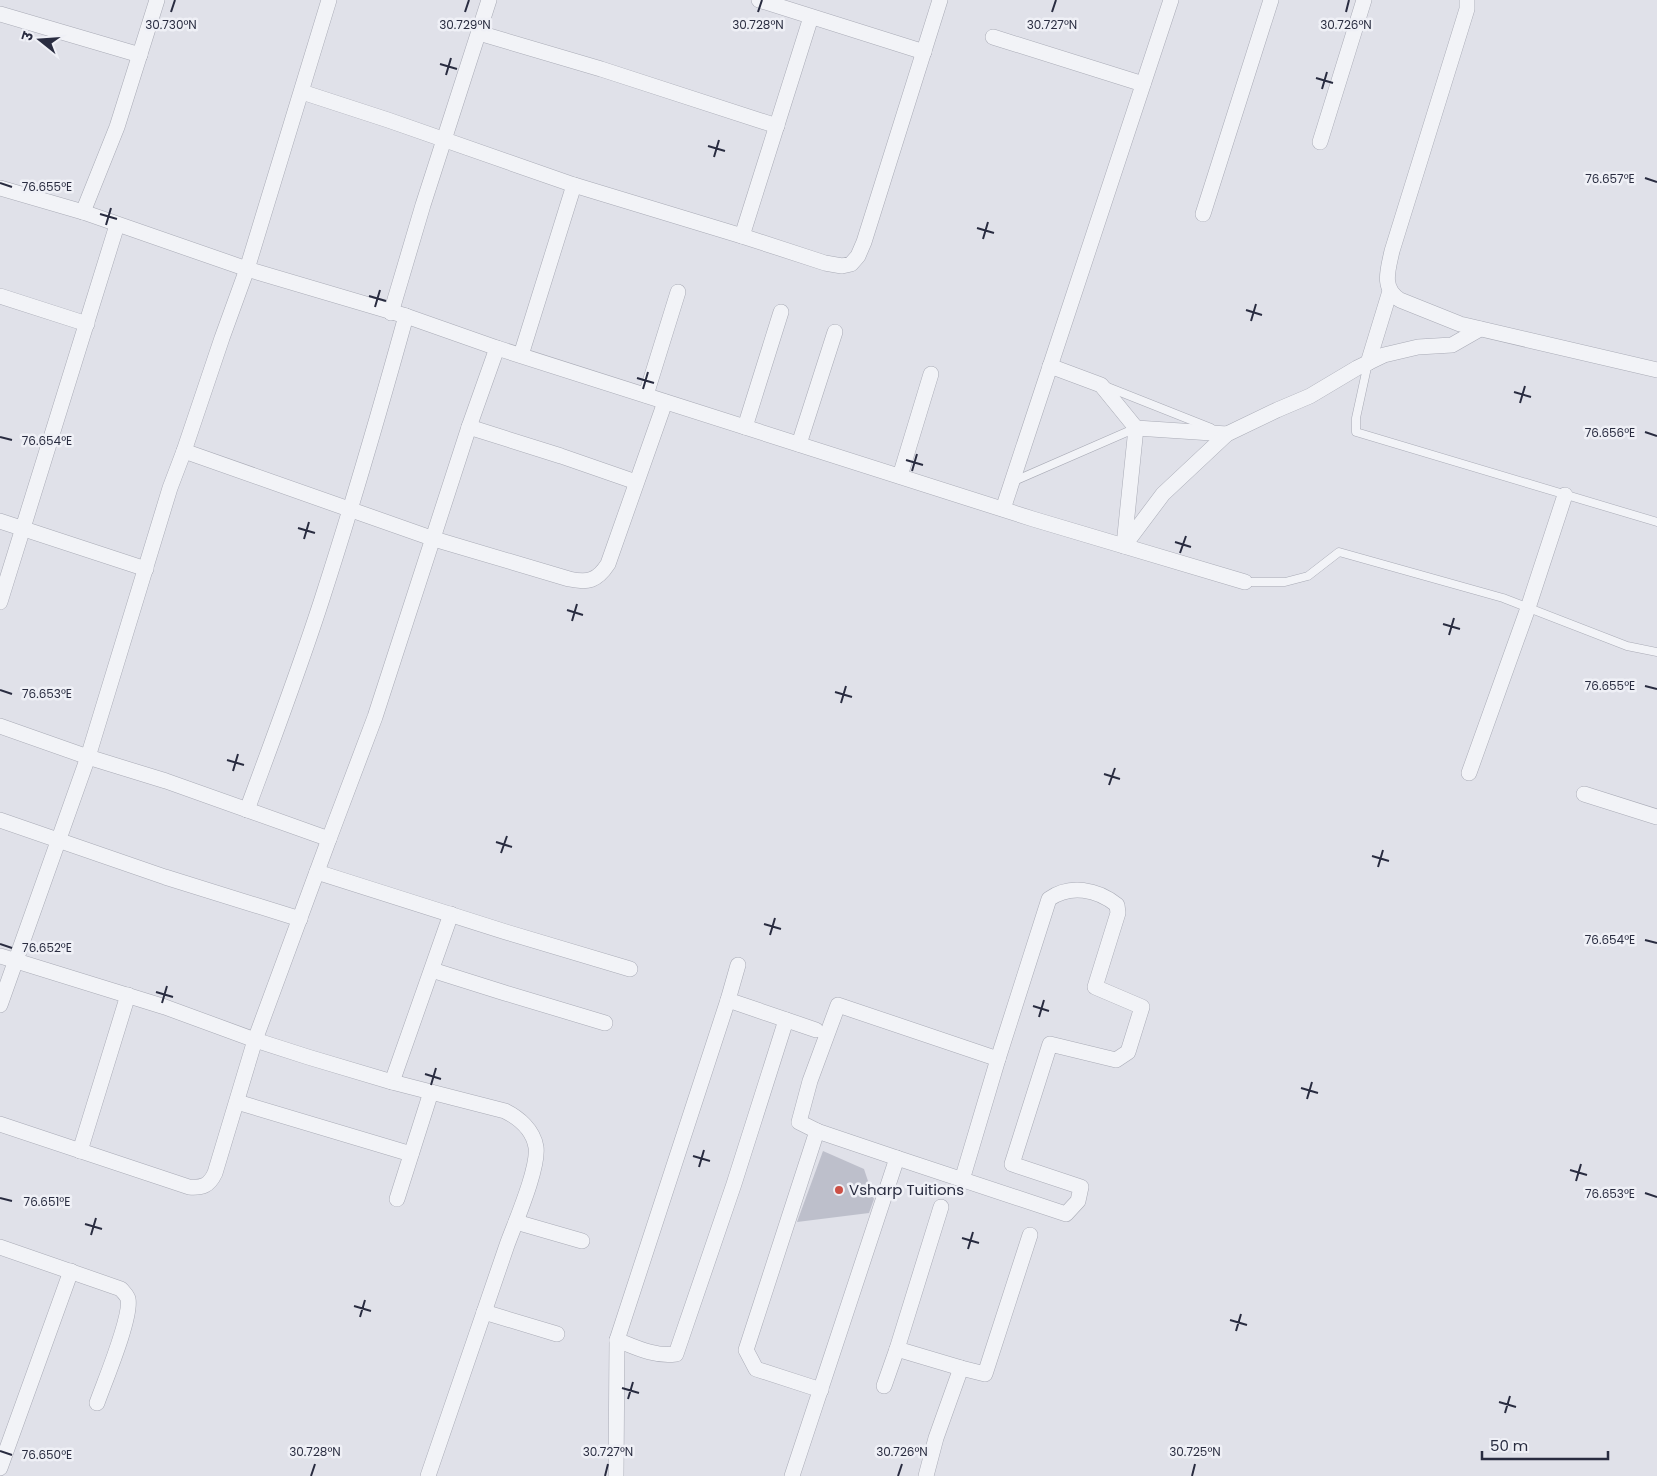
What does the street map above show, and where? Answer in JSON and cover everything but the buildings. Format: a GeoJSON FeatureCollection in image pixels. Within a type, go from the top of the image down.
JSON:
{"type":"FeatureCollection","features":[{"type":"Feature","properties":{"kind":"street"},"geometry":{"type":"LineString","coordinates":[[83,212],[117,127],[157,0]]}},
{"type":"Feature","properties":{"kind":"street"},"geometry":{"type":"LineString","coordinates":[[0,1005],[88,757],[170,488],[247,269],[329,0]]}},
{"type":"Feature","properties":{"kind":"street"},"geometry":{"type":"LineString","coordinates":[[247,810],[293,684],[350,508],[398,314],[444,140],[489,0]]}},
{"type":"Feature","properties":{"kind":"street"},"geometry":{"type":"LineString","coordinates":[[759,0],[924,52]]}},
{"type":"Feature","properties":{"kind":"street"},"geometry":{"type":"LineString","coordinates":[[302,92],[574,185],[825,263],[842,266],[851,264],[858,256],[864,242],[940,0]]}},
{"type":"Feature","properties":{"kind":"street"},"geometry":{"type":"LineString","coordinates":[[1003,509],[1172,0]]}},
{"type":"Feature","properties":{"kind":"street"},"geometry":{"type":"LineString","coordinates":[[1203,214],[1271,0]]}},
{"type":"Feature","properties":{"kind":"street"},"geometry":{"type":"LineString","coordinates":[[1320,142],[1364,0]]}},
{"type":"Feature","properties":{"kind":"street"},"geometry":{"type":"LineString","coordinates":[[1468,0],[1467,9],[1392,252],[1387,272],[1387,284],[1390,291],[1400,300],[1460,324],[1657,370]]}},
{"type":"Feature","properties":{"kind":"street"},"geometry":{"type":"LineString","coordinates":[[0,14],[140,55]]}},
{"type":"Feature","properties":{"kind":"street"},"geometry":{"type":"LineString","coordinates":[[742,236],[811,17]]}},
{"type":"Feature","properties":{"kind":"street"},"geometry":{"type":"LineString","coordinates":[[479,33],[611,72],[777,126]]}},
{"type":"Feature","properties":{"kind":"street"},"geometry":{"type":"LineString","coordinates":[[993,36],[1143,84]]}},
{"type":"Feature","properties":{"kind":"street"},"geometry":{"type":"LineString","coordinates":[[520,355],[574,185]]}},
{"type":"Feature","properties":{"kind":"street"},"geometry":{"type":"LineString","coordinates":[[0,188],[83,212],[247,269],[398,314],[497,348],[1003,509],[1245,582]]}},
{"type":"Feature","properties":{"kind":"street"},"geometry":{"type":"LineString","coordinates":[[0,602],[117,225]]}},
{"type":"Feature","properties":{"kind":"street"},"geometry":{"type":"LineString","coordinates":[[1368,363],[1390,291]]}},
{"type":"Feature","properties":{"kind":"street"},"geometry":{"type":"LineString","coordinates":[[646,395],[678,292]]}},
{"type":"Feature","properties":{"kind":"street"},"geometry":{"type":"LineString","coordinates":[[0,296],[87,324]]}},
{"type":"Feature","properties":{"kind":"street"},"geometry":{"type":"LineString","coordinates":[[745,427],[780,312]]}},
{"type":"Feature","properties":{"kind":"street"},"geometry":{"type":"LineString","coordinates":[[1124,546],[1162,494],[1227,434],[1310,396],[1384,355],[1418,347],[1452,345],[1480,329]]}},
{"type":"Feature","properties":{"kind":"street"},"geometry":{"type":"LineString","coordinates":[[799,444],[835,332]]}},
{"type":"Feature","properties":{"kind":"street"},"geometry":{"type":"LineString","coordinates":[[0,1124],[189,1187],[199,1188],[206,1186],[211,1180],[215,1173],[256,1040],[375,717],[497,348]]}},
{"type":"Feature","properties":{"kind":"street"},"geometry":{"type":"LineString","coordinates":[[1050,366],[1101,385],[1136,428],[1124,546]]}},
{"type":"Feature","properties":{"kind":"street"},"geometry":{"type":"LineString","coordinates":[[900,476],[931,374]]}},
{"type":"Feature","properties":{"kind":"street"},"geometry":{"type":"LineString","coordinates":[[184,451],[434,538],[568,580],[581,582],[601,574],[608,564],[665,402]]}},
{"type":"Feature","properties":{"kind":"street"},"geometry":{"type":"LineString","coordinates":[[470,427],[636,482]]}},
{"type":"Feature","properties":{"kind":"street"},"geometry":{"type":"LineString","coordinates":[[1136,428],[1227,434]]}},
{"type":"Feature","properties":{"kind":"street"},"geometry":{"type":"LineString","coordinates":[[1469,772],[1528,608],[1565,494]]}},
{"type":"Feature","properties":{"kind":"street"},"geometry":{"type":"LineString","coordinates":[[0,521],[146,569]]}},
{"type":"Feature","properties":{"kind":"street"},"geometry":{"type":"LineString","coordinates":[[0,726],[88,757],[166,780],[329,839]]}},
{"type":"Feature","properties":{"kind":"street"},"geometry":{"type":"LineString","coordinates":[[1584,794],[1657,817]]}},
{"type":"Feature","properties":{"kind":"street"},"geometry":{"type":"LineString","coordinates":[[0,820],[165,877],[300,919]]}},
{"type":"Feature","properties":{"kind":"street"},"geometry":{"type":"LineString","coordinates":[[317,872],[630,969]]}},
{"type":"Feature","properties":{"kind":"street"},"geometry":{"type":"LineString","coordinates":[[962,1180],[1049,899],[1065,890],[1076,889],[1110,900],[1117,905],[1118,913],[1095,987],[1142,1007],[1128,1052],[1116,1060],[1050,1044],[1012,1164],[1081,1187],[1078,1201],[1066,1214],[962,1180],[817,1131],[800,1122],[810,1081],[838,1005],[998,1059]]}},
{"type":"Feature","properties":{"kind":"street"},"geometry":{"type":"LineString","coordinates":[[392,1082],[451,914]]}},
{"type":"Feature","properties":{"kind":"street"},"geometry":{"type":"LineString","coordinates":[[0,956],[165,1006],[256,1040],[392,1082],[505,1111],[524,1124],[536,1146],[536,1160],[428,1476]]}},
{"type":"Feature","properties":{"kind":"street"},"geometry":{"type":"LineString","coordinates":[[616,1476],[617,1340],[738,965]]}},
{"type":"Feature","properties":{"kind":"street"},"geometry":{"type":"LineString","coordinates":[[432,970],[604,1023]]}},
{"type":"Feature","properties":{"kind":"street"},"geometry":{"type":"LineString","coordinates":[[80,1151],[128,995]]}},
{"type":"Feature","properties":{"kind":"street"},"geometry":{"type":"LineString","coordinates":[[728,1000],[816,1030]]}},
{"type":"Feature","properties":{"kind":"street"},"geometry":{"type":"LineString","coordinates":[[617,1340],[663,1356],[676,1354],[734,1184],[786,1020]]}},
{"type":"Feature","properties":{"kind":"street"},"geometry":{"type":"LineString","coordinates":[[397,1199],[431,1092]]}},
{"type":"Feature","properties":{"kind":"street"},"geometry":{"type":"LineString","coordinates":[[237,1102],[411,1154]]}},
{"type":"Feature","properties":{"kind":"street"},"geometry":{"type":"LineString","coordinates":[[817,1131],[746,1350],[756,1369],[821,1390]]}},
{"type":"Feature","properties":{"kind":"street"},"geometry":{"type":"LineString","coordinates":[[792,1476],[897,1158]]}},
{"type":"Feature","properties":{"kind":"street"},"geometry":{"type":"LineString","coordinates":[[884,1386],[941,1207]]}},
{"type":"Feature","properties":{"kind":"street"},"geometry":{"type":"LineString","coordinates":[[516,1222],[582,1241]]}},
{"type":"Feature","properties":{"kind":"street"},"geometry":{"type":"LineString","coordinates":[[897,1349],[985,1374],[1030,1235]]}},
{"type":"Feature","properties":{"kind":"street"},"geometry":{"type":"LineString","coordinates":[[0,1247],[121,1289],[128,1297],[126,1322],[97,1404]]}},
{"type":"Feature","properties":{"kind":"street"},"geometry":{"type":"LineString","coordinates":[[0,1468],[71,1271]]}},
{"type":"Feature","properties":{"kind":"street"},"geometry":{"type":"LineString","coordinates":[[484,1312],[557,1334]]}},
{"type":"Feature","properties":{"kind":"street"},"geometry":{"type":"LineString","coordinates":[[926,1476],[961,1368]]}},
{"type":"Feature","properties":{"kind":"lane"},"geometry":{"type":"LineString","coordinates":[[1368,363],[1356,418],[1356,432],[1657,522]]}},
{"type":"Feature","properties":{"kind":"lane"},"geometry":{"type":"LineString","coordinates":[[1101,385],[1227,434]]}},
{"type":"Feature","properties":{"kind":"lane"},"geometry":{"type":"LineString","coordinates":[[1012,482],[1136,428]]}},
{"type":"Feature","properties":{"kind":"lane"},"geometry":{"type":"LineString","coordinates":[[1245,582],[1285,582],[1308,576],[1339,552],[1503,598],[1626,646],[1657,652]]}},
{"type":"Feature","properties":{"kind":"place","name":"Vsharp Tuitions"},"geometry":{"type":"Point","coordinates":[839,1190]}}]}
